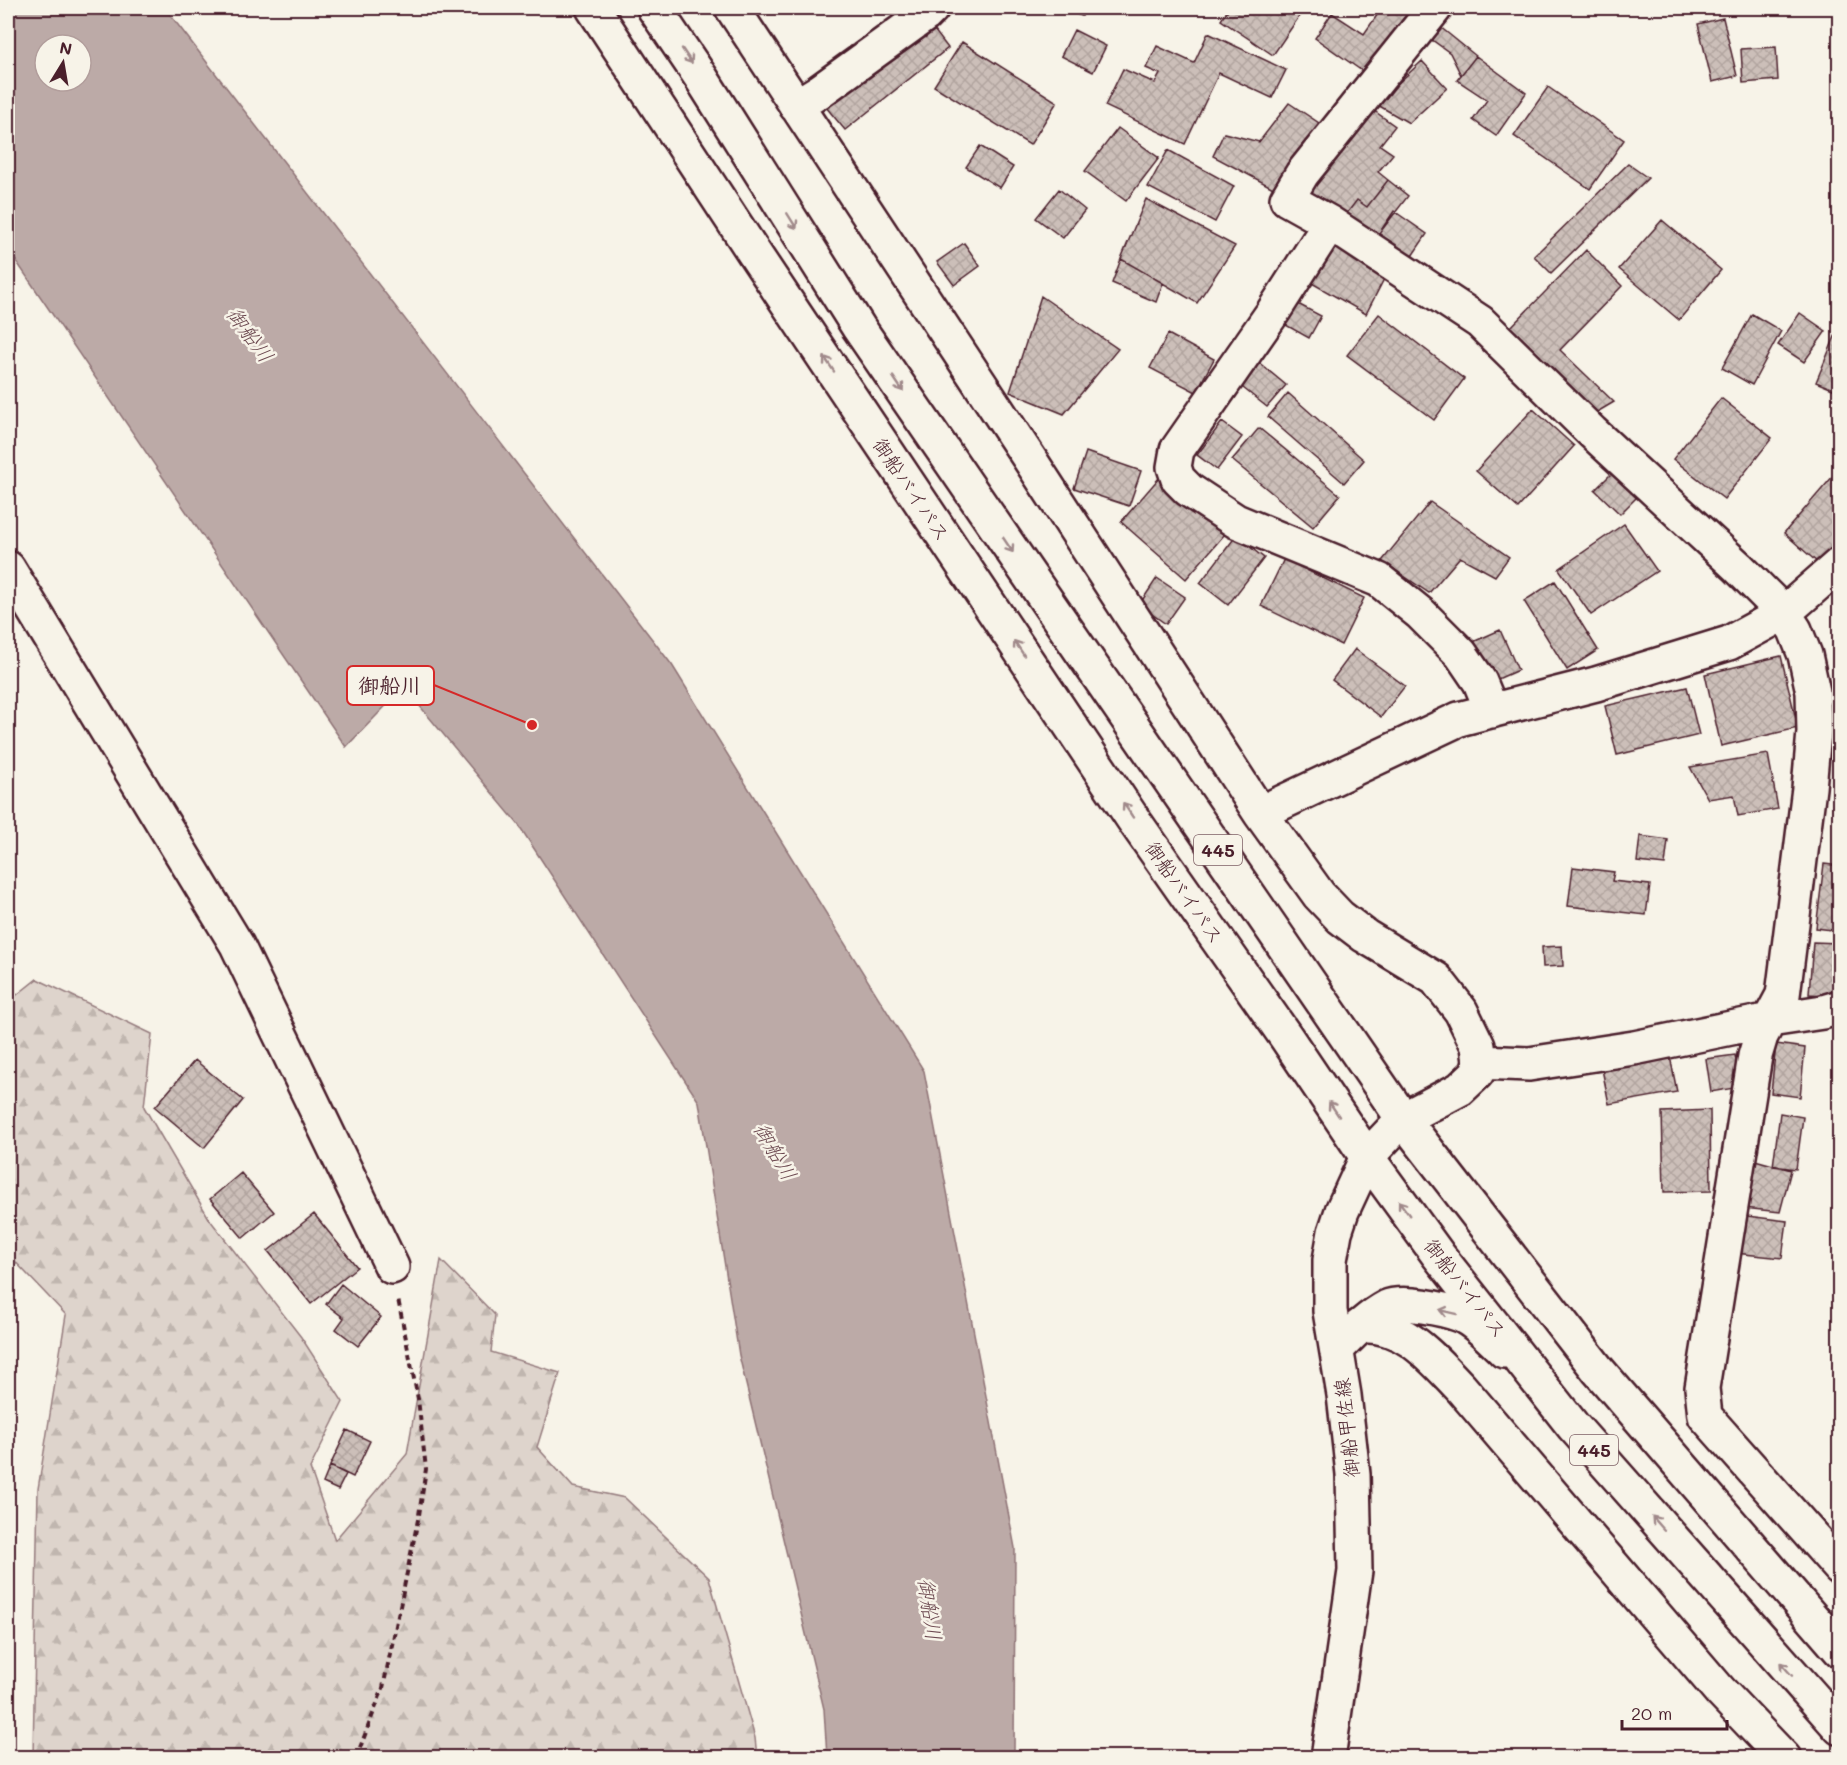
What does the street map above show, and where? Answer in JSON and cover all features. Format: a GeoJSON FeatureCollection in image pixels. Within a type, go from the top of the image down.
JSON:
{"type":"FeatureCollection","features":[{"type":"Feature","properties":{"kind":"main road","name":"御船バイパス"},"geometry":{"type":"LineString","coordinates":[[593,8],[1133,819],[1367,1157],[1439,1256],[1581,1435],[1839,1728]]}},
{"type":"Feature","properties":{"kind":"main road","name":"445"},"geometry":{"type":"LineString","coordinates":[[654,8],[702,79],[859,328],[1403,1119],[1598,1370],[1839,1650]]}},
{"type":"Feature","properties":{"kind":"main road"},"geometry":{"type":"LineString","coordinates":[[732,8],[1260,813],[1319,895],[1340,917],[1365,936],[1436,979],[1461,1011],[1478,1046],[1480,1062],[1529,1064],[1634,1048],[1839,1007]]}},
{"type":"Feature","properties":{"kind":"main road"},"geometry":{"type":"LineString","coordinates":[[796,106],[820,92],[932,8]]}},
{"type":"Feature","properties":{"kind":"main road"},"geometry":{"type":"LineString","coordinates":[[1435,8],[1302,174],[1287,200],[1330,223],[1480,322],[1592,432],[1738,567],[1784,613],[1795,630],[1805,655],[1813,692],[1814,732],[1808,800],[1783,995],[1761,1036],[1755,1056],[1702,1388],[1705,1416],[1839,1568]]}},
{"type":"Feature","properties":{"kind":"main road"},"geometry":{"type":"LineString","coordinates":[[1330,223],[1273,312],[1177,450],[1174,467],[1178,478],[1189,490],[1236,521],[1379,580],[1421,614],[1461,654],[1480,682],[1492,711]]}},
{"type":"Feature","properties":{"kind":"main road"},"geometry":{"type":"LineString","coordinates":[[1260,813],[1459,719],[1596,684],[1729,644],[1784,613],[1839,564]]}},
{"type":"Feature","properties":{"kind":"main road"},"geometry":{"type":"LineString","coordinates":[[8,568],[237,945],[392,1267]]}},
{"type":"Feature","properties":{"kind":"main road","name":"御船甲佐線"},"geometry":{"type":"LineString","coordinates":[[1328,1758],[1355,1571],[1353,1474],[1330,1311],[1330,1260],[1335,1232],[1342,1211],[1367,1157],[1403,1119],[1460,1089],[1477,1073],[1480,1062]]}},
{"type":"Feature","properties":{"kind":"main road"},"geometry":{"type":"LineString","coordinates":[[1337,1349],[1360,1326],[1389,1306],[1408,1303],[1461,1315],[1490,1337],[1556,1403]]}},
{"type":"Feature","properties":{"kind":"main road"},"geometry":{"type":"LineString","coordinates":[[1360,1326],[1374,1325],[1401,1334],[1421,1348],[1461,1388],[1720,1691],[1784,1758]]}},
{"type":"Feature","properties":{"kind":"path"},"geometry":{"type":"LineString","coordinates":[[356,1758],[383,1688],[420,1515],[426,1469],[418,1399],[392,1267]]}},
{"type":"Feature","properties":{"kind":"green space"},"geometry":{"type":"Polygon","coordinates":[[[37,979],[152,1034],[144,1107],[210,1220],[301,1337],[343,1402],[310,1468],[335,1540],[407,1454],[441,1260],[495,1315],[491,1352],[560,1373],[537,1447],[573,1487],[625,1498],[709,1578],[755,1738],[757,1757],[33,1757],[38,1489],[66,1315],[8,1254],[8,1002],[37,979]]]}},
{"type":"Feature","properties":{"kind":"water"},"geometry":{"type":"Polygon","coordinates":[[[8,8],[165,8],[672,665],[924,1071],[1015,1548],[1014,1757],[827,1757],[824,1709],[739,1355],[699,1102],[518,824],[404,687],[346,747],[8,249],[8,8]]]}},
{"type":"Feature","properties":{"kind":"building"},"geometry":{"type":"Polygon","coordinates":[[[1058,8],[1086,8],[1082,16],[1058,8]]]}},
{"type":"Feature","properties":{"kind":"building"},"geometry":{"type":"Polygon","coordinates":[[[1229,8],[1305,8],[1273,55],[1221,20],[1229,8]]]}},
{"type":"Feature","properties":{"kind":"building"},"geometry":{"type":"Polygon","coordinates":[[[1382,8],[1411,8],[1365,73],[1315,38],[1332,13],[1364,34],[1382,8]]]}},
{"type":"Feature","properties":{"kind":"building"},"geometry":{"type":"Polygon","coordinates":[[[925,18],[948,48],[845,130],[821,101],[925,18]]]}},
{"type":"Feature","properties":{"kind":"building"},"geometry":{"type":"Polygon","coordinates":[[[1723,18],[1737,76],[1712,82],[1698,24],[1723,18]]]}},
{"type":"Feature","properties":{"kind":"building"},"geometry":{"type":"Polygon","coordinates":[[[1434,22],[1476,56],[1461,75],[1450,53],[1424,34],[1434,22]]]}},
{"type":"Feature","properties":{"kind":"building"},"geometry":{"type":"Polygon","coordinates":[[[1074,30],[1106,46],[1093,72],[1061,56],[1074,30]]]}},
{"type":"Feature","properties":{"kind":"building"},"geometry":{"type":"Polygon","coordinates":[[[1208,33],[1286,70],[1272,98],[1219,73],[1185,144],[1105,106],[1123,69],[1155,83],[1160,74],[1146,68],[1157,46],[1194,63],[1208,33]]]}},
{"type":"Feature","properties":{"kind":"building"},"geometry":{"type":"Polygon","coordinates":[[[962,42],[1057,102],[1030,145],[934,86],[962,42]]]}},
{"type":"Feature","properties":{"kind":"building"},"geometry":{"type":"Polygon","coordinates":[[[1776,47],[1778,80],[1743,83],[1741,49],[1776,47]]]}},
{"type":"Feature","properties":{"kind":"building"},"geometry":{"type":"Polygon","coordinates":[[[1476,56],[1526,93],[1496,136],[1473,120],[1487,100],[1457,80],[1476,56]]]}},
{"type":"Feature","properties":{"kind":"building"},"geometry":{"type":"Polygon","coordinates":[[[1422,61],[1447,88],[1409,123],[1376,104],[1422,61]]]}},
{"type":"Feature","properties":{"kind":"building"},"geometry":{"type":"Polygon","coordinates":[[[1548,87],[1624,140],[1590,189],[1514,136],[1548,87]]]}},
{"type":"Feature","properties":{"kind":"building"},"geometry":{"type":"Polygon","coordinates":[[[1289,103],[1325,127],[1277,190],[1213,156],[1224,133],[1259,142],[1289,103]]]}},
{"type":"Feature","properties":{"kind":"building"},"geometry":{"type":"Polygon","coordinates":[[[1373,110],[1395,126],[1380,145],[1393,154],[1378,172],[1388,180],[1367,207],[1357,200],[1341,221],[1299,189],[1373,110]]]}},
{"type":"Feature","properties":{"kind":"building"},"geometry":{"type":"Polygon","coordinates":[[[1118,128],[1159,158],[1126,201],[1085,171],[1118,128]]]}},
{"type":"Feature","properties":{"kind":"building"},"geometry":{"type":"Polygon","coordinates":[[[980,146],[1013,167],[1000,188],[966,167],[980,146]]]}},
{"type":"Feature","properties":{"kind":"building"},"geometry":{"type":"Polygon","coordinates":[[[1168,150],[1234,186],[1215,222],[1148,187],[1168,150]]]}},
{"type":"Feature","properties":{"kind":"building"},"geometry":{"type":"Polygon","coordinates":[[[1628,164],[1648,178],[1551,273],[1534,256],[1628,164]]]}},
{"type":"Feature","properties":{"kind":"building"},"geometry":{"type":"Polygon","coordinates":[[[1388,180],[1408,196],[1375,239],[1341,221],[1357,200],[1367,207],[1388,180]]]}},
{"type":"Feature","properties":{"kind":"building"},"geometry":{"type":"Polygon","coordinates":[[[1059,189],[1085,210],[1063,238],[1036,218],[1059,189]]]}},
{"type":"Feature","properties":{"kind":"building"},"geometry":{"type":"Polygon","coordinates":[[[1146,199],[1235,246],[1197,303],[1121,259],[1146,199]]]}},
{"type":"Feature","properties":{"kind":"building"},"geometry":{"type":"Polygon","coordinates":[[[1394,211],[1427,234],[1408,262],[1375,239],[1394,211]]]}},
{"type":"Feature","properties":{"kind":"building"},"geometry":{"type":"Polygon","coordinates":[[[1662,220],[1721,270],[1679,320],[1619,269],[1662,220]]]}},
{"type":"Feature","properties":{"kind":"building"},"geometry":{"type":"Polygon","coordinates":[[[1336,239],[1386,275],[1366,314],[1310,282],[1336,239]]]}},
{"type":"Feature","properties":{"kind":"building"},"geometry":{"type":"Polygon","coordinates":[[[964,243],[980,266],[954,285],[937,262],[964,243]]]}},
{"type":"Feature","properties":{"kind":"building"},"geometry":{"type":"Polygon","coordinates":[[[1586,250],[1622,286],[1560,350],[1614,402],[1592,415],[1506,332],[1586,250]]]}},
{"type":"Feature","properties":{"kind":"building"},"geometry":{"type":"Polygon","coordinates":[[[1121,259],[1163,283],[1156,302],[1112,283],[1121,259]]]}},
{"type":"Feature","properties":{"kind":"building"},"geometry":{"type":"Polygon","coordinates":[[[1041,296],[1118,349],[1064,414],[1010,392],[1041,296]]]}},
{"type":"Feature","properties":{"kind":"building"},"geometry":{"type":"Polygon","coordinates":[[[1296,303],[1321,316],[1309,338],[1284,324],[1296,303]]]}},
{"type":"Feature","properties":{"kind":"building"},"geometry":{"type":"Polygon","coordinates":[[[1800,313],[1826,331],[1804,362],[1778,345],[1800,313]]]}},
{"type":"Feature","properties":{"kind":"building"},"geometry":{"type":"Polygon","coordinates":[[[1379,314],[1464,379],[1434,420],[1347,355],[1379,314]]]}},
{"type":"Feature","properties":{"kind":"building"},"geometry":{"type":"Polygon","coordinates":[[[1752,314],[1781,331],[1752,385],[1722,368],[1752,314]]]}},
{"type":"Feature","properties":{"kind":"building"},"geometry":{"type":"Polygon","coordinates":[[[1840,328],[1840,392],[1816,382],[1840,328]]]}},
{"type":"Feature","properties":{"kind":"building"},"geometry":{"type":"Polygon","coordinates":[[[1168,334],[1214,359],[1196,392],[1150,368],[1168,334]]]}},
{"type":"Feature","properties":{"kind":"building"},"geometry":{"type":"Polygon","coordinates":[[[1257,361],[1286,385],[1267,407],[1238,384],[1257,361]]]}},
{"type":"Feature","properties":{"kind":"building"},"geometry":{"type":"Polygon","coordinates":[[[1288,393],[1364,460],[1344,483],[1268,417],[1288,393]]]}},
{"type":"Feature","properties":{"kind":"building"},"geometry":{"type":"Polygon","coordinates":[[[1721,398],[1772,438],[1724,499],[1673,459],[1721,398]]]}},
{"type":"Feature","properties":{"kind":"building"},"geometry":{"type":"Polygon","coordinates":[[[1533,409],[1574,446],[1518,508],[1476,471],[1533,409]]]}},
{"type":"Feature","properties":{"kind":"building"},"geometry":{"type":"Polygon","coordinates":[[[1222,422],[1242,437],[1217,470],[1197,455],[1222,422]]]}},
{"type":"Feature","properties":{"kind":"building"},"geometry":{"type":"Polygon","coordinates":[[[1259,428],[1340,495],[1313,527],[1232,460],[1259,428]]]}},
{"type":"Feature","properties":{"kind":"building"},"geometry":{"type":"Polygon","coordinates":[[[1086,452],[1141,471],[1129,506],[1074,488],[1086,452]]]}},
{"type":"Feature","properties":{"kind":"building"},"geometry":{"type":"Polygon","coordinates":[[[1619,466],[1643,491],[1620,514],[1595,490],[1619,466]]]}},
{"type":"Feature","properties":{"kind":"building"},"geometry":{"type":"Polygon","coordinates":[[[1834,475],[1840,480],[1840,538],[1818,563],[1784,533],[1834,475]]]}},
{"type":"Feature","properties":{"kind":"building"},"geometry":{"type":"Polygon","coordinates":[[[1159,478],[1224,535],[1186,579],[1121,522],[1159,478]]]}},
{"type":"Feature","properties":{"kind":"building"},"geometry":{"type":"Polygon","coordinates":[[[1430,502],[1509,557],[1495,576],[1460,557],[1429,593],[1382,561],[1430,502]]]}},
{"type":"Feature","properties":{"kind":"building"},"geometry":{"type":"Polygon","coordinates":[[[1624,524],[1657,571],[1591,615],[1559,569],[1624,524]]]}},
{"type":"Feature","properties":{"kind":"building"},"geometry":{"type":"Polygon","coordinates":[[[1236,536],[1264,558],[1228,605],[1200,583],[1236,536]]]}},
{"type":"Feature","properties":{"kind":"building"},"geometry":{"type":"Polygon","coordinates":[[[1284,559],[1364,598],[1341,645],[1261,606],[1284,559]]]}},
{"type":"Feature","properties":{"kind":"building"},"geometry":{"type":"Polygon","coordinates":[[[1157,578],[1185,597],[1166,624],[1139,605],[1157,578]]]}},
{"type":"Feature","properties":{"kind":"building"},"geometry":{"type":"Polygon","coordinates":[[[1555,581],[1598,650],[1567,670],[1524,601],[1555,581]]]}},
{"type":"Feature","properties":{"kind":"building"},"geometry":{"type":"Polygon","coordinates":[[[1500,630],[1518,670],[1491,682],[1473,642],[1500,630]]]}},
{"type":"Feature","properties":{"kind":"building"},"geometry":{"type":"Polygon","coordinates":[[[1355,649],[1405,686],[1381,717],[1332,680],[1355,649]]]}},
{"type":"Feature","properties":{"kind":"building"},"geometry":{"type":"Polygon","coordinates":[[[1781,656],[1798,728],[1721,746],[1705,674],[1781,656]]]}},
{"type":"Feature","properties":{"kind":"building"},"geometry":{"type":"Polygon","coordinates":[[[1687,687],[1699,735],[1617,755],[1605,706],[1687,687]]]}},
{"type":"Feature","properties":{"kind":"building"},"geometry":{"type":"Polygon","coordinates":[[[1830,698],[1840,699],[1840,732],[1829,732],[1830,698]]]}},
{"type":"Feature","properties":{"kind":"building"},"geometry":{"type":"Polygon","coordinates":[[[1768,754],[1778,809],[1738,816],[1734,795],[1708,799],[1690,767],[1768,754]]]}},
{"type":"Feature","properties":{"kind":"building"},"geometry":{"type":"Polygon","coordinates":[[[1640,836],[1668,840],[1665,865],[1637,862],[1640,836]]]}},
{"type":"Feature","properties":{"kind":"building"},"geometry":{"type":"Polygon","coordinates":[[[1824,864],[1840,866],[1840,931],[1816,928],[1824,864]]]}},
{"type":"Feature","properties":{"kind":"building"},"geometry":{"type":"Polygon","coordinates":[[[1573,867],[1614,872],[1612,881],[1650,885],[1646,915],[1568,906],[1573,867]]]}},
{"type":"Feature","properties":{"kind":"building"},"geometry":{"type":"Polygon","coordinates":[[[1813,942],[1839,943],[1835,996],[1809,994],[1813,942]]]}},
{"type":"Feature","properties":{"kind":"building"},"geometry":{"type":"Polygon","coordinates":[[[1562,946],[1563,966],[1543,967],[1542,947],[1562,946]]]}},
{"type":"Feature","properties":{"kind":"building"},"geometry":{"type":"Polygon","coordinates":[[[1776,1044],[1805,1048],[1800,1097],[1771,1093],[1776,1044]]]}},
{"type":"Feature","properties":{"kind":"building"},"geometry":{"type":"Polygon","coordinates":[[[1735,1055],[1740,1087],[1711,1092],[1706,1059],[1735,1055]]]}},
{"type":"Feature","properties":{"kind":"building"},"geometry":{"type":"Polygon","coordinates":[[[1670,1056],[1677,1092],[1609,1104],[1602,1069],[1670,1056]]]}},
{"type":"Feature","properties":{"kind":"building"},"geometry":{"type":"Polygon","coordinates":[[[195,1060],[243,1100],[204,1148],[155,1107],[195,1060]]]}},
{"type":"Feature","properties":{"kind":"building"},"geometry":{"type":"Polygon","coordinates":[[[1710,1110],[1711,1191],[1664,1192],[1662,1112],[1710,1110]]]}},
{"type":"Feature","properties":{"kind":"building"},"geometry":{"type":"Polygon","coordinates":[[[1780,1113],[1803,1117],[1796,1169],[1773,1166],[1780,1113]]]}},
{"type":"Feature","properties":{"kind":"building"},"geometry":{"type":"Polygon","coordinates":[[[1755,1160],[1791,1170],[1780,1212],[1744,1208],[1755,1160]]]}},
{"type":"Feature","properties":{"kind":"building"},"geometry":{"type":"Polygon","coordinates":[[[241,1173],[274,1212],[243,1238],[210,1199],[241,1173]]]}},
{"type":"Feature","properties":{"kind":"building"},"geometry":{"type":"Polygon","coordinates":[[[314,1214],[357,1267],[311,1304],[268,1251],[314,1214]]]}},
{"type":"Feature","properties":{"kind":"building"},"geometry":{"type":"Polygon","coordinates":[[[1739,1215],[1787,1221],[1782,1258],[1735,1253],[1739,1215]]]}},
{"type":"Feature","properties":{"kind":"building"},"geometry":{"type":"Polygon","coordinates":[[[341,1284],[381,1317],[358,1346],[336,1329],[344,1318],[326,1304],[341,1284]]]}},
{"type":"Feature","properties":{"kind":"building"},"geometry":{"type":"Polygon","coordinates":[[[347,1430],[370,1441],[353,1477],[330,1466],[347,1430]]]}},
{"type":"Feature","properties":{"kind":"building"},"geometry":{"type":"Polygon","coordinates":[[[330,1466],[346,1474],[338,1490],[323,1483],[330,1466]]]}},
{"type":"Feature","properties":{"kind":"place","name":"御船川"},"geometry":{"type":"Point","coordinates":[532,725]}}]}
